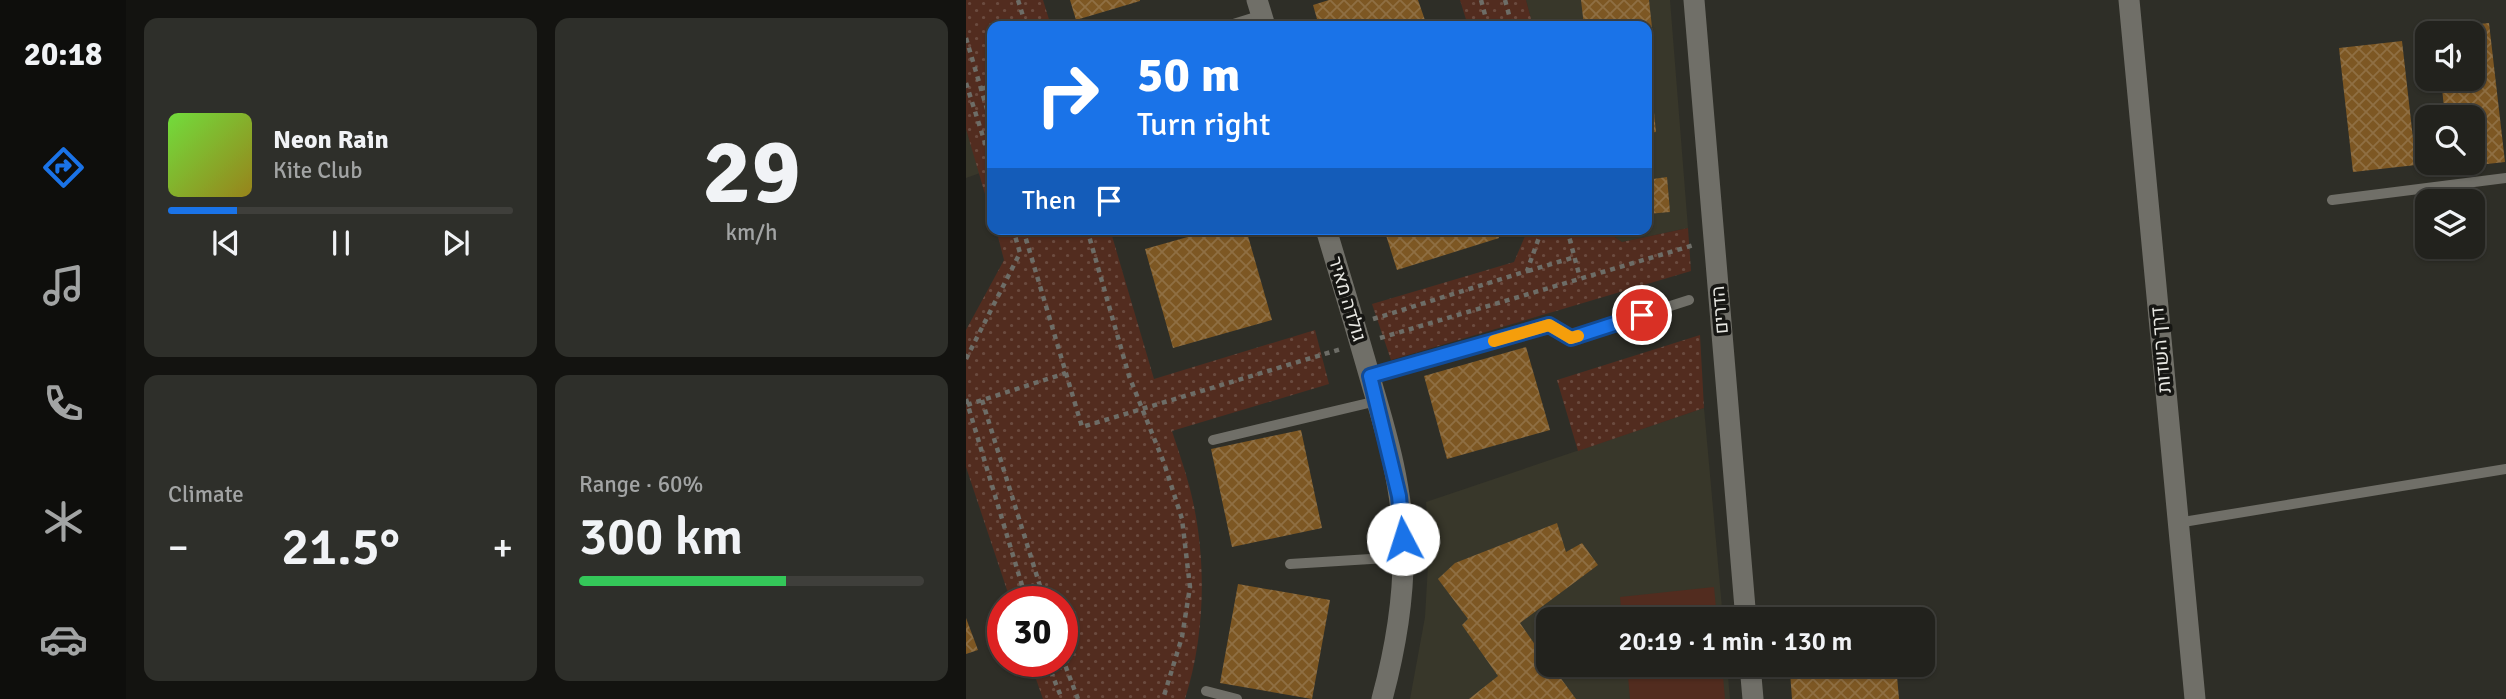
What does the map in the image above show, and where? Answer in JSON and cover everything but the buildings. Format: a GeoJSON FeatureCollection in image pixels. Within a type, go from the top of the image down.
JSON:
{"type":"FeatureCollection","features":[{"type":"Feature","properties":{"kind":"street","name":"הדרים"},"geometry":{"type":"LineString","coordinates":[[1695,0],[1745,607]]}},
{"type":"Feature","properties":{"kind":"street","name":"דרך השדות"},"geometry":{"type":"LineString","coordinates":[[2129,0],[2195,699]]}},
{"type":"Feature","properties":{"kind":"street","name":"גולדה מאיר"},"geometry":{"type":"LineString","coordinates":[[1328,235],[1377,401],[1399,496],[1403,558],[1398,626],[1381,699]]}},
{"type":"Feature","properties":{"kind":"street"},"geometry":{"type":"LineString","coordinates":[[1751,677],[1753,699]]}},
{"type":"Feature","properties":{"kind":"lane"},"geometry":{"type":"LineString","coordinates":[[1238,21],[1263,9]]}},
{"type":"Feature","properties":{"kind":"lane"},"geometry":{"type":"LineString","coordinates":[[2332,200],[2506,178]]}},
{"type":"Feature","properties":{"kind":"lane"},"geometry":{"type":"LineString","coordinates":[[1370,376],[1549,325],[1571,338],[1689,300]]}},
{"type":"Feature","properties":{"kind":"lane"},"geometry":{"type":"LineString","coordinates":[[1213,440],[1377,401]]}},
{"type":"Feature","properties":{"kind":"lane"},"geometry":{"type":"LineString","coordinates":[[2177,523],[2506,469]]}},
{"type":"Feature","properties":{"kind":"lane"},"geometry":{"type":"LineString","coordinates":[[1290,564],[1403,558]]}},
{"type":"Feature","properties":{"kind":"lane"},"geometry":{"type":"LineString","coordinates":[[1206,691],[1237,699]]}},
{"type":"Feature","properties":{"kind":"path"},"geometry":{"type":"LineString","coordinates":[[1018,0],[1024,21]]}},
{"type":"Feature","properties":{"kind":"path"},"geometry":{"type":"LineString","coordinates":[[1481,0],[1487,21]]}},
{"type":"Feature","properties":{"kind":"path"},"geometry":{"type":"LineString","coordinates":[[1505,0],[1511,21]]}},
{"type":"Feature","properties":{"kind":"path"},"geometry":{"type":"LineString","coordinates":[[966,38],[987,109]]}},
{"type":"Feature","properties":{"kind":"path"},"geometry":{"type":"LineString","coordinates":[[966,83],[987,149]]}},
{"type":"Feature","properties":{"kind":"path"},"geometry":{"type":"LineString","coordinates":[[981,89],[987,87]]}},
{"type":"Feature","properties":{"kind":"path"},"geometry":{"type":"LineString","coordinates":[[966,359],[1020,253],[1015,235]]}},
{"type":"Feature","properties":{"kind":"path"},"geometry":{"type":"LineString","coordinates":[[1025,235],[1082,426],[1142,409],[1527,271],[1575,257]]}},
{"type":"Feature","properties":{"kind":"path"},"geometry":{"type":"LineString","coordinates":[[1089,235],[1129,376],[1182,519],[1190,587],[1182,637],[1163,699]]}},
{"type":"Feature","properties":{"kind":"path"},"geometry":{"type":"LineString","coordinates":[[1527,271],[1540,235]]}},
{"type":"Feature","properties":{"kind":"path"},"geometry":{"type":"LineString","coordinates":[[1569,235],[1580,278]]}},
{"type":"Feature","properties":{"kind":"path"},"geometry":{"type":"LineString","coordinates":[[1357,334],[1580,278],[1714,239]]}},
{"type":"Feature","properties":{"kind":"path"},"geometry":{"type":"LineString","coordinates":[[1022,586],[967,403],[1066,373]]}},
{"type":"Feature","properties":{"kind":"path"},"geometry":{"type":"LineString","coordinates":[[982,400],[1040,586]]}},
{"type":"Feature","properties":{"kind":"path"},"geometry":{"type":"LineString","coordinates":[[1053,677],[1062,699]]}},
{"type":"Feature","properties":{"kind":"path"},"geometry":{"type":"LineString","coordinates":[[1070,677],[1078,699]]}},
{"type":"Feature","properties":{"kind":"shaded area"},"geometry":{"type":"Polygon","coordinates":[[[966,0],[1043,0],[1049,21],[987,21],[987,201],[966,129],[966,0]]]}},
{"type":"Feature","properties":{"kind":"shaded area"},"geometry":{"type":"Polygon","coordinates":[[[1460,0],[1526,0],[1532,21],[1466,21],[1460,0]]]}},
{"type":"Feature","properties":{"kind":"shaded area"},"geometry":{"type":"Polygon","coordinates":[[[1526,0],[1670,0],[1688,228],[1622,242],[1612,235],[1652,235],[1652,21],[1532,21],[1526,0]]]}},
{"type":"Feature","properties":{"kind":"shaded area"},"geometry":{"type":"Polygon","coordinates":[[[966,129],[980,173],[966,178],[966,129]]]}},
{"type":"Feature","properties":{"kind":"shaded area"},"geometry":{"type":"Polygon","coordinates":[[[1688,228],[1691,271],[1391,360],[1372,304],[1514,262],[1525,235],[1612,235],[1622,242],[1688,228]]]}},
{"type":"Feature","properties":{"kind":"shaded area"},"geometry":{"type":"Polygon","coordinates":[[[998,235],[1112,235],[1154,379],[1315,330],[1329,384],[1172,431],[1196,514],[1201,567],[1202,594],[1197,648],[1185,699],[1043,699],[1035,677],[1078,677],[1078,586],[1006,586],[966,467],[966,330],[1004,260],[998,235]]]}},
{"type":"Feature","properties":{"kind":"shaded area"},"geometry":{"type":"Polygon","coordinates":[[[1700,335],[1704,408],[1578,451],[1557,380],[1700,335]]]}},
{"type":"Feature","properties":{"kind":"shaded area"},"geometry":{"type":"Polygon","coordinates":[[[1704,408],[1722,607],[1536,607],[1536,677],[1728,677],[1730,699],[1410,699],[1425,617],[1429,548],[1426,502],[1704,408]]]}},
{"type":"Feature","properties":{"kind":"shaded area"},"geometry":{"type":"Polygon","coordinates":[[[1714,587],[1716,607],[1621,607],[1620,597],[1714,587]]]}},
{"type":"Feature","properties":{"kind":"shaded area"},"geometry":{"type":"Polygon","coordinates":[[[1628,677],[1723,677],[1725,699],[1630,699],[1628,677]]]}},
{"type":"Feature","properties":{"kind":"slow traffic"},"geometry":{"type":"LineString","coordinates":[[1494,341],[1549,325],[1571,338],[1578,336]]}},
{"type":"Feature","properties":{"kind":"route"},"geometry":{"type":"LineString","coordinates":[[1403,539],[1392,458],[1370,376],[1549,325],[1571,338],[1642,315]]}}]}
